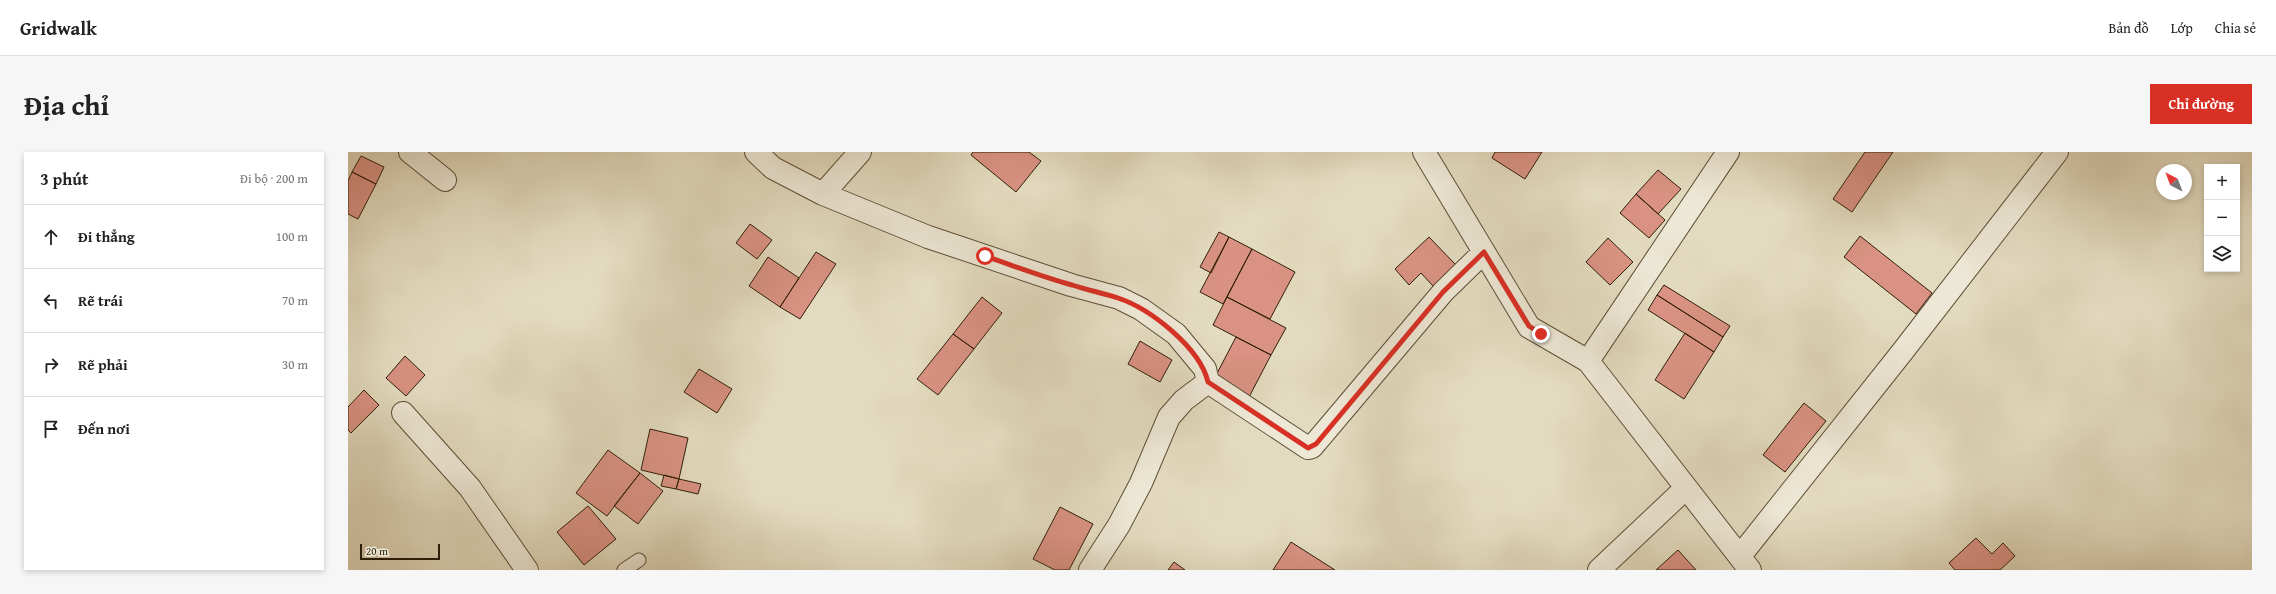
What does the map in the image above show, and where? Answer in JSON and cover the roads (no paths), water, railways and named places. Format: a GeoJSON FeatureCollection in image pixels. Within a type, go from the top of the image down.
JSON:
{"type":"FeatureCollection","features":[{"type":"Feature","properties":{"kind":"street"},"geometry":{"type":"LineString","coordinates":[[410,152],[445,180]]}},
{"type":"Feature","properties":{"kind":"street"},"geometry":{"type":"LineString","coordinates":[[756,152],[773,168],[823,194],[928,237],[1071,285],[1120,298],[1141,309],[1176,334],[1205,369],[1208,382],[1308,448],[1312,447],[1443,292],[1484,252]]}},
{"type":"Feature","properties":{"kind":"street"},"geometry":{"type":"LineString","coordinates":[[823,194],[860,152]]}},
{"type":"Feature","properties":{"kind":"street"},"geometry":{"type":"LineString","coordinates":[[1424,152],[1529,326],[1588,361],[1745,563],[1903,351],[2056,152]]}},
{"type":"Feature","properties":{"kind":"street"},"geometry":{"type":"LineString","coordinates":[[1588,361],[1728,152]]}},
{"type":"Feature","properties":{"kind":"street"},"geometry":{"type":"LineString","coordinates":[[1090,570],[1119,525],[1141,483],[1169,417],[1184,400],[1208,382]]}},
{"type":"Feature","properties":{"kind":"street"},"geometry":{"type":"LineString","coordinates":[[403,413],[470,488],[527,570]]}},
{"type":"Feature","properties":{"kind":"street"},"geometry":{"type":"LineString","coordinates":[[1599,570],[1686,488]]}},
{"type":"Feature","properties":{"kind":"lane"},"geometry":{"type":"LineString","coordinates":[[624,570],[639,560]]}}]}
